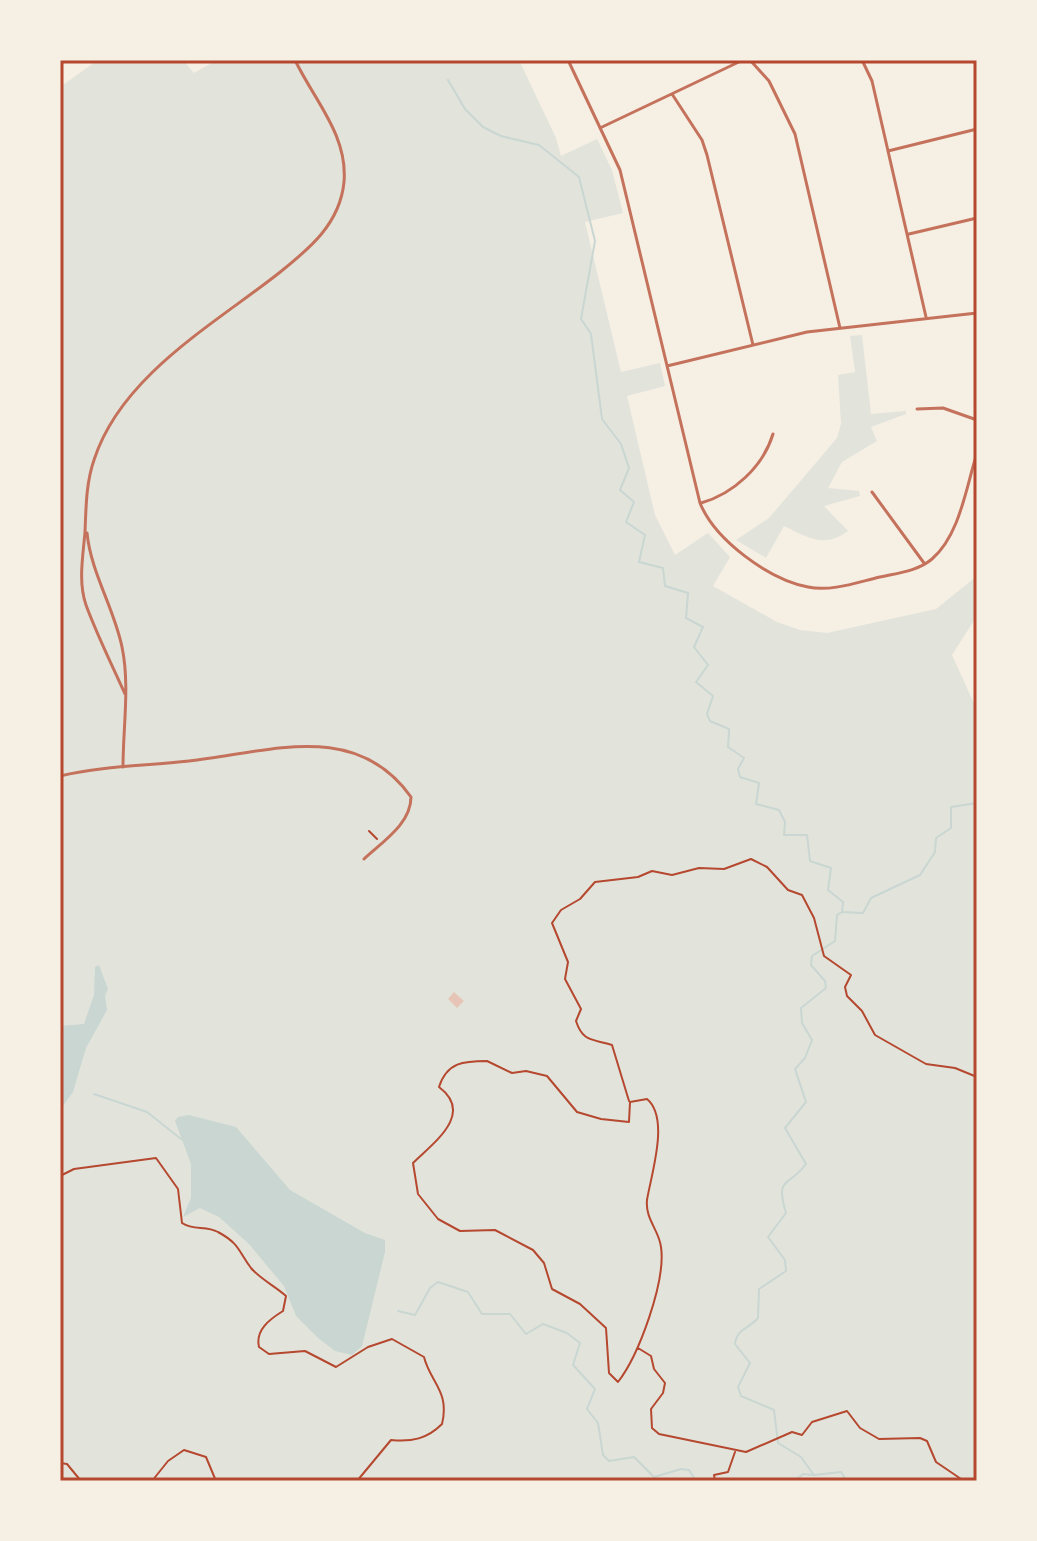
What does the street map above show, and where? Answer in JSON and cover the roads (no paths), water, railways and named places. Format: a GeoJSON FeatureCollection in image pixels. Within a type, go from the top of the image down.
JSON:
{"type":"FeatureCollection","features":[{"type":"Feature","properties":{"kind":"street"},"geometry":{"type":"LineString","coordinates":[[60,63],[65,60]]}},
{"type":"Feature","properties":{"kind":"street"},"geometry":{"type":"LineString","coordinates":[[125,694],[86,604],[82,582],[85,521],[94,459],[120,408],[156,369],[310,248],[338,209],[344,182],[341,147],[295,60]]}},
{"type":"Feature","properties":{"kind":"street"},"geometry":{"type":"LineString","coordinates":[[568,60],[620,170],[700,503],[706,518],[729,545],[808,587],[833,588],[925,564],[949,538],[975,469],[977,453]]}},
{"type":"Feature","properties":{"kind":"street"},"geometry":{"type":"LineString","coordinates":[[600,128],[743,60]]}},
{"type":"Feature","properties":{"kind":"street"},"geometry":{"type":"LineString","coordinates":[[750,60],[769,81],[795,134],[840,328]]}},
{"type":"Feature","properties":{"kind":"street"},"geometry":{"type":"LineString","coordinates":[[862,60],[872,81],[926,317]]}},
{"type":"Feature","properties":{"kind":"street"},"geometry":{"type":"LineString","coordinates":[[974,60],[977,68]]}},
{"type":"Feature","properties":{"kind":"street"},"geometry":{"type":"LineString","coordinates":[[672,94],[702,140],[707,155],[753,345]]}},
{"type":"Feature","properties":{"kind":"street"},"geometry":{"type":"LineString","coordinates":[[888,151],[977,129]]}},
{"type":"Feature","properties":{"kind":"street"},"geometry":{"type":"LineString","coordinates":[[909,234],[977,218]]}},
{"type":"Feature","properties":{"kind":"street"},"geometry":{"type":"LineString","coordinates":[[667,366],[840,328],[977,313]]}},
{"type":"Feature","properties":{"kind":"street"},"geometry":{"type":"LineString","coordinates":[[917,409],[943,408],[977,420]]}},
{"type":"Feature","properties":{"kind":"street"},"geometry":{"type":"LineString","coordinates":[[700,503],[728,493],[737,486],[769,448],[773,434]]}},
{"type":"Feature","properties":{"kind":"street"},"geometry":{"type":"LineString","coordinates":[[872,492],[925,564]]}},
{"type":"Feature","properties":{"kind":"street"},"geometry":{"type":"LineString","coordinates":[[85,521],[89,551],[123,649],[123,767]]}},
{"type":"Feature","properties":{"kind":"street"},"geometry":{"type":"LineString","coordinates":[[60,776],[214,759],[309,744],[335,748],[386,771],[411,797],[411,808],[403,822],[364,859]]}},
{"type":"Feature","properties":{"kind":"waterway"},"geometry":{"type":"LineString","coordinates":[[448,80],[465,109],[483,127],[501,136],[539,145],[579,177],[595,241],[581,319],[591,334],[602,419],[621,444],[629,468],[620,490],[634,502],[626,522],[645,535],[639,562],[663,568],[665,586],[688,593],[686,618],[703,627],[694,647],[708,665],[696,682],[713,696],[707,714],[710,721],[729,729],[728,747],[744,758],[738,769],[740,777],[759,783],[756,804],[779,810],[785,822],[784,835],[807,835],[810,861],[831,868],[828,890],[843,902],[842,912]]}},
{"type":"Feature","properties":{"kind":"waterway"},"geometry":{"type":"LineString","coordinates":[[977,785],[977,793]]}},
{"type":"Feature","properties":{"kind":"waterway"},"geometry":{"type":"LineString","coordinates":[[847,1481],[841,1472],[814,1475],[801,1457],[778,1443],[774,1410],[741,1396],[738,1387],[750,1363],[735,1344],[741,1332],[758,1318],[759,1289],[786,1271],[785,1260],[768,1237],[786,1213],[782,1193],[785,1184],[806,1164],[785,1128],[806,1102],[795,1069],[805,1058],[812,1040],[802,1023],[801,1008],[826,988],[825,981],[811,965],[812,956],[835,941],[837,915],[842,912],[863,913],[871,898],[920,875],[935,852],[936,838],[951,828],[951,807],[977,803]]}},
{"type":"Feature","properties":{"kind":"waterway"},"geometry":{"type":"LineString","coordinates":[[94,1094],[147,1112],[181,1139]]}},
{"type":"Feature","properties":{"kind":"waterway"},"geometry":{"type":"LineString","coordinates":[[398,1311],[415,1315],[430,1288],[438,1282],[468,1292],[482,1314],[510,1314],[526,1334],[543,1324],[567,1333],[580,1343],[573,1365],[595,1389],[587,1409],[598,1423],[603,1455],[609,1461],[634,1457],[654,1477],[681,1469],[689,1470],[696,1481]]}},
{"type":"Feature","properties":{"kind":"waterway"},"geometry":{"type":"LineString","coordinates":[[794,1481],[803,1474],[814,1475]]}}]}
